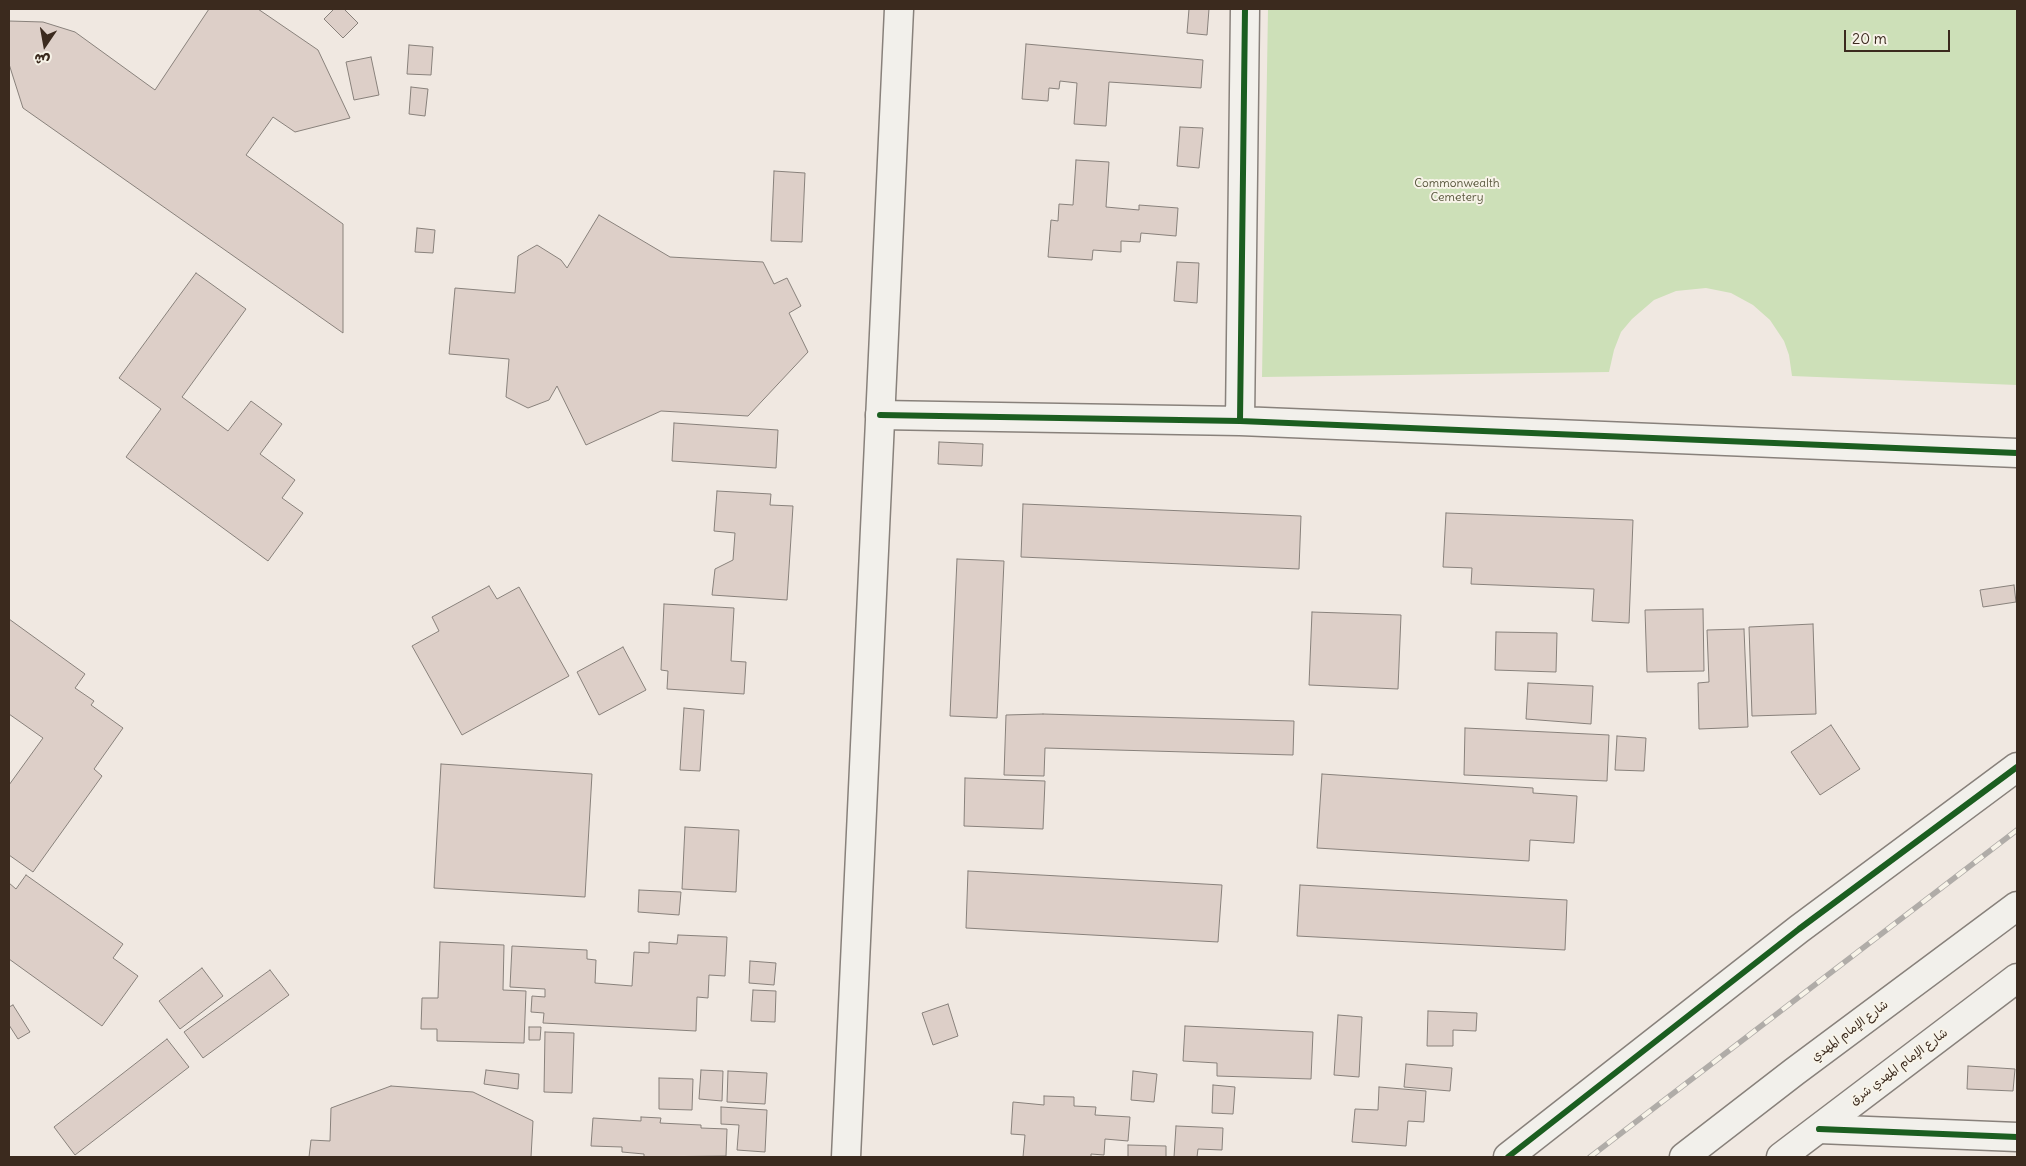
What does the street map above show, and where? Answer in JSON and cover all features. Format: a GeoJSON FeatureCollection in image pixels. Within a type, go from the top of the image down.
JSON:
{"type":"FeatureCollection","features":[{"type":"Feature","properties":{"kind":"street"},"geometry":{"type":"LineString","coordinates":[[846,1157],[899,9]]}},
{"type":"Feature","properties":{"kind":"street"},"geometry":{"type":"LineString","coordinates":[[1240,421],[1245,9]]}},
{"type":"Feature","properties":{"kind":"street"},"geometry":{"type":"LineString","coordinates":[[880,415],[1240,421],[2017,453]]}},
{"type":"Feature","properties":{"kind":"street"},"geometry":{"type":"LineString","coordinates":[[1508,1157],[1799,929],[2017,767]]}},
{"type":"Feature","properties":{"kind":"street","name":"شارع الإمام المهدي"},"geometry":{"type":"LineString","coordinates":[[1684,1157],[1794,1072],[2017,906]]}},
{"type":"Feature","properties":{"kind":"street","name":"شارع الإمام المهدي شرق"},"geometry":{"type":"LineString","coordinates":[[1782,1157],[2017,978]]}},
{"type":"Feature","properties":{"kind":"street"},"geometry":{"type":"LineString","coordinates":[[1819,1128],[2017,1137]]}},
{"type":"Feature","properties":{"kind":"green space","name":"Commonwealth Cemetery"},"geometry":{"type":"Polygon","coordinates":[[[1268,9],[2017,9],[2017,385],[1792,376],[1789,355],[1784,341],[1770,320],[1753,305],[1731,293],[1706,288],[1676,291],[1654,300],[1632,319],[1621,332],[1614,350],[1609,372],[1262,377],[1268,9]]]}},
{"type":"Feature","properties":{"kind":"building"},"geometry":{"type":"Polygon","coordinates":[[[209,9],[258,9],[318,50],[350,118],[295,132],[273,117],[246,155],[343,224],[343,333],[23,108],[9,64],[9,21],[43,22],[75,32],[155,90],[209,9]]]}},
{"type":"Feature","properties":{"kind":"building"},"geometry":{"type":"Polygon","coordinates":[[[334,9],[344,9],[358,23],[343,38],[324,19],[334,9]]]}},
{"type":"Feature","properties":{"kind":"building"},"geometry":{"type":"Polygon","coordinates":[[[1189,9],[1209,9],[1207,35],[1187,33],[1189,9]]]}},
{"type":"Feature","properties":{"kind":"building"},"geometry":{"type":"Polygon","coordinates":[[[1026,44],[1203,60],[1201,88],[1109,82],[1106,126],[1074,124],[1077,83],[1060,81],[1059,89],[1049,88],[1048,101],[1022,99],[1026,44]]]}},
{"type":"Feature","properties":{"kind":"building"},"geometry":{"type":"Polygon","coordinates":[[[409,45],[433,47],[431,75],[407,74],[409,45]]]}},
{"type":"Feature","properties":{"kind":"building"},"geometry":{"type":"Polygon","coordinates":[[[371,57],[379,95],[354,100],[346,62],[371,57]]]}},
{"type":"Feature","properties":{"kind":"building"},"geometry":{"type":"Polygon","coordinates":[[[411,87],[428,89],[425,116],[409,114],[411,87]]]}},
{"type":"Feature","properties":{"kind":"building"},"geometry":{"type":"Polygon","coordinates":[[[1180,127],[1203,128],[1199,168],[1177,166],[1180,127]]]}},
{"type":"Feature","properties":{"kind":"building"},"geometry":{"type":"Polygon","coordinates":[[[1076,160],[1109,162],[1106,207],[1139,210],[1139,205],[1178,208],[1176,236],[1141,233],[1140,242],[1121,241],[1121,252],[1093,250],[1092,260],[1048,257],[1051,220],[1058,221],[1059,204],[1073,205],[1076,160]]]}},
{"type":"Feature","properties":{"kind":"building"},"geometry":{"type":"Polygon","coordinates":[[[774,171],[805,173],[802,242],[771,241],[774,171]]]}},
{"type":"Feature","properties":{"kind":"building"},"geometry":{"type":"Polygon","coordinates":[[[599,215],[670,257],[763,262],[774,284],[787,278],[801,306],[789,313],[808,352],[748,416],[661,411],[586,445],[557,386],[549,400],[528,408],[506,397],[509,359],[449,354],[455,288],[515,293],[518,256],[537,245],[561,260],[567,268],[599,215]]]}},
{"type":"Feature","properties":{"kind":"building"},"geometry":{"type":"Polygon","coordinates":[[[417,228],[435,230],[433,253],[415,252],[417,228]]]}},
{"type":"Feature","properties":{"kind":"building"},"geometry":{"type":"Polygon","coordinates":[[[1177,262],[1199,263],[1197,303],[1174,301],[1177,262]]]}},
{"type":"Feature","properties":{"kind":"building"},"geometry":{"type":"Polygon","coordinates":[[[196,273],[246,309],[182,397],[228,431],[251,401],[282,424],[260,454],[295,480],[282,498],[303,513],[268,561],[126,457],[161,409],[119,378],[196,273]]]}},
{"type":"Feature","properties":{"kind":"building"},"geometry":{"type":"Polygon","coordinates":[[[674,423],[778,430],[776,468],[672,461],[674,423]]]}},
{"type":"Feature","properties":{"kind":"building"},"geometry":{"type":"Polygon","coordinates":[[[939,442],[983,444],[982,466],[938,464],[939,442]]]}},
{"type":"Feature","properties":{"kind":"building"},"geometry":{"type":"Polygon","coordinates":[[[717,491],[771,494],[770,505],[793,506],[787,600],[712,595],[715,569],[733,560],[735,533],[714,531],[717,491]]]}},
{"type":"Feature","properties":{"kind":"building"},"geometry":{"type":"Polygon","coordinates":[[[1023,504],[1301,516],[1299,569],[1021,557],[1023,504]]]}},
{"type":"Feature","properties":{"kind":"building"},"geometry":{"type":"Polygon","coordinates":[[[1446,513],[1633,520],[1629,623],[1592,621],[1594,589],[1471,584],[1472,568],[1443,567],[1446,513]]]}},
{"type":"Feature","properties":{"kind":"building"},"geometry":{"type":"Polygon","coordinates":[[[957,559],[1004,561],[997,718],[950,716],[957,559]]]}},
{"type":"Feature","properties":{"kind":"building"},"geometry":{"type":"Polygon","coordinates":[[[2014,585],[2016,602],[1983,607],[1980,590],[2014,585]]]}},
{"type":"Feature","properties":{"kind":"building"},"geometry":{"type":"Polygon","coordinates":[[[489,586],[497,599],[519,587],[569,676],[462,735],[412,646],[439,631],[432,617],[489,586]]]}},
{"type":"Feature","properties":{"kind":"building"},"geometry":{"type":"Polygon","coordinates":[[[664,604],[734,608],[731,661],[746,662],[744,694],[667,689],[668,671],[661,670],[664,604]]]}},
{"type":"Feature","properties":{"kind":"building"},"geometry":{"type":"Polygon","coordinates":[[[1703,609],[1704,671],[1647,672],[1645,610],[1703,609]]]}},
{"type":"Feature","properties":{"kind":"building"},"geometry":{"type":"Polygon","coordinates":[[[1312,612],[1401,615],[1398,689],[1309,685],[1312,612]]]}},
{"type":"Feature","properties":{"kind":"building"},"geometry":{"type":"Polygon","coordinates":[[[9,619],[85,674],[75,688],[94,701],[91,705],[123,728],[94,769],[102,776],[33,872],[9,855],[9,785],[43,738],[9,714],[9,619]]]}},
{"type":"Feature","properties":{"kind":"building"},"geometry":{"type":"Polygon","coordinates":[[[1813,624],[1816,714],[1752,716],[1749,627],[1813,624]]]}},
{"type":"Feature","properties":{"kind":"building"},"geometry":{"type":"Polygon","coordinates":[[[1744,629],[1748,727],[1699,729],[1698,683],[1709,682],[1707,630],[1744,629]]]}},
{"type":"Feature","properties":{"kind":"building"},"geometry":{"type":"Polygon","coordinates":[[[1496,632],[1557,633],[1556,672],[1495,670],[1496,632]]]}},
{"type":"Feature","properties":{"kind":"building"},"geometry":{"type":"Polygon","coordinates":[[[623,647],[646,690],[599,715],[577,672],[623,647]]]}},
{"type":"Feature","properties":{"kind":"building"},"geometry":{"type":"Polygon","coordinates":[[[1528,683],[1593,686],[1591,724],[1526,719],[1528,683]]]}},
{"type":"Feature","properties":{"kind":"building"},"geometry":{"type":"Polygon","coordinates":[[[684,708],[704,710],[700,771],[680,770],[684,708]]]}},
{"type":"Feature","properties":{"kind":"building"},"geometry":{"type":"Polygon","coordinates":[[[1043,714],[1294,721],[1293,755],[1045,748],[1044,776],[1004,775],[1006,715],[1043,714]]]}},
{"type":"Feature","properties":{"kind":"building"},"geometry":{"type":"Polygon","coordinates":[[[1831,725],[1860,769],[1820,795],[1791,752],[1831,725]]]}},
{"type":"Feature","properties":{"kind":"building"},"geometry":{"type":"Polygon","coordinates":[[[1465,728],[1609,735],[1607,781],[1464,775],[1465,728]]]}},
{"type":"Feature","properties":{"kind":"building"},"geometry":{"type":"Polygon","coordinates":[[[1617,736],[1646,738],[1644,771],[1615,770],[1617,736]]]}},
{"type":"Feature","properties":{"kind":"building"},"geometry":{"type":"Polygon","coordinates":[[[441,764],[592,774],[585,897],[434,888],[441,764]]]}},
{"type":"Feature","properties":{"kind":"building"},"geometry":{"type":"Polygon","coordinates":[[[1322,774],[1533,788],[1533,793],[1577,796],[1574,843],[1530,840],[1529,861],[1317,848],[1322,774]]]}},
{"type":"Feature","properties":{"kind":"building"},"geometry":{"type":"Polygon","coordinates":[[[965,778],[1045,781],[1043,829],[964,826],[965,778]]]}},
{"type":"Feature","properties":{"kind":"building"},"geometry":{"type":"Polygon","coordinates":[[[685,827],[739,830],[736,892],[682,889],[685,827]]]}},
{"type":"Feature","properties":{"kind":"building"},"geometry":{"type":"Polygon","coordinates":[[[968,871],[1222,885],[1218,942],[966,928],[968,871]]]}},
{"type":"Feature","properties":{"kind":"building"},"geometry":{"type":"Polygon","coordinates":[[[26,875],[123,944],[113,958],[138,976],[102,1026],[9,959],[9,883],[16,889],[26,875]]]}},
{"type":"Feature","properties":{"kind":"building"},"geometry":{"type":"Polygon","coordinates":[[[1300,885],[1567,900],[1565,950],[1297,936],[1300,885]]]}},
{"type":"Feature","properties":{"kind":"building"},"geometry":{"type":"Polygon","coordinates":[[[639,890],[681,892],[679,915],[638,912],[639,890]]]}},
{"type":"Feature","properties":{"kind":"building"},"geometry":{"type":"Polygon","coordinates":[[[678,935],[727,937],[725,976],[709,975],[708,998],[697,997],[696,1031],[543,1023],[544,1013],[531,1012],[532,996],[545,997],[545,989],[510,987],[512,946],[587,950],[587,959],[596,960],[595,983],[632,986],[634,952],[649,953],[649,942],[677,944],[678,935]]]}},
{"type":"Feature","properties":{"kind":"building"},"geometry":{"type":"Polygon","coordinates":[[[440,942],[504,945],[503,990],[526,991],[524,1043],[437,1041],[437,1029],[421,1029],[422,998],[438,998],[440,942]]]}},
{"type":"Feature","properties":{"kind":"building"},"geometry":{"type":"Polygon","coordinates":[[[750,961],[776,963],[774,985],[749,983],[750,961]]]}},
{"type":"Feature","properties":{"kind":"building"},"geometry":{"type":"Polygon","coordinates":[[[202,968],[223,996],[180,1029],[159,1001],[202,968]]]}},
{"type":"Feature","properties":{"kind":"building"},"geometry":{"type":"Polygon","coordinates":[[[270,970],[289,995],[203,1058],[184,1032],[270,970]]]}},
{"type":"Feature","properties":{"kind":"building"},"geometry":{"type":"Polygon","coordinates":[[[753,990],[776,991],[775,1022],[751,1021],[753,990]]]}},
{"type":"Feature","properties":{"kind":"building"},"geometry":{"type":"Polygon","coordinates":[[[948,1004],[958,1036],[933,1045],[922,1013],[948,1004]]]}},
{"type":"Feature","properties":{"kind":"building"},"geometry":{"type":"Polygon","coordinates":[[[13,1005],[30,1032],[18,1039],[9,1025],[9,1007],[13,1005]]]}},
{"type":"Feature","properties":{"kind":"building"},"geometry":{"type":"Polygon","coordinates":[[[1428,1011],[1477,1013],[1476,1031],[1453,1030],[1453,1046],[1427,1046],[1428,1011]]]}},
{"type":"Feature","properties":{"kind":"building"},"geometry":{"type":"Polygon","coordinates":[[[1338,1015],[1362,1017],[1359,1077],[1334,1075],[1338,1015]]]}},
{"type":"Feature","properties":{"kind":"building"},"geometry":{"type":"Polygon","coordinates":[[[1185,1026],[1313,1032],[1311,1079],[1217,1076],[1217,1063],[1183,1061],[1185,1026]]]}},
{"type":"Feature","properties":{"kind":"building"},"geometry":{"type":"Polygon","coordinates":[[[529,1027],[541,1027],[540,1040],[529,1040],[529,1027]]]}},
{"type":"Feature","properties":{"kind":"building"},"geometry":{"type":"Polygon","coordinates":[[[545,1032],[574,1033],[572,1093],[544,1092],[545,1032]]]}},
{"type":"Feature","properties":{"kind":"building"},"geometry":{"type":"Polygon","coordinates":[[[167,1039],[189,1067],[75,1155],[54,1127],[167,1039]]]}},
{"type":"Feature","properties":{"kind":"building"},"geometry":{"type":"Polygon","coordinates":[[[1406,1064],[1452,1068],[1450,1091],[1404,1087],[1406,1064]]]}},
{"type":"Feature","properties":{"kind":"building"},"geometry":{"type":"Polygon","coordinates":[[[1968,1066],[2015,1069],[2013,1091],[1967,1089],[1968,1066]]]}},
{"type":"Feature","properties":{"kind":"building"},"geometry":{"type":"Polygon","coordinates":[[[486,1070],[519,1074],[518,1089],[484,1084],[486,1070]]]}},
{"type":"Feature","properties":{"kind":"building"},"geometry":{"type":"Polygon","coordinates":[[[701,1070],[723,1071],[722,1101],[699,1099],[701,1070]]]}},
{"type":"Feature","properties":{"kind":"building"},"geometry":{"type":"Polygon","coordinates":[[[728,1071],[767,1073],[765,1104],[727,1102],[728,1071]]]}},
{"type":"Feature","properties":{"kind":"building"},"geometry":{"type":"Polygon","coordinates":[[[1133,1071],[1157,1074],[1154,1102],[1131,1100],[1133,1071]]]}},
{"type":"Feature","properties":{"kind":"building"},"geometry":{"type":"Polygon","coordinates":[[[659,1078],[693,1079],[692,1110],[659,1109],[659,1078]]]}},
{"type":"Feature","properties":{"kind":"building"},"geometry":{"type":"Polygon","coordinates":[[[1213,1085],[1235,1087],[1233,1114],[1212,1113],[1213,1085]]]}},
{"type":"Feature","properties":{"kind":"building"},"geometry":{"type":"Polygon","coordinates":[[[391,1086],[473,1092],[533,1121],[531,1157],[309,1157],[311,1140],[330,1141],[331,1108],[391,1086]]]}},
{"type":"Feature","properties":{"kind":"building"},"geometry":{"type":"Polygon","coordinates":[[[1379,1087],[1426,1091],[1424,1122],[1408,1121],[1406,1146],[1352,1142],[1355,1109],[1378,1110],[1379,1087]]]}},
{"type":"Feature","properties":{"kind":"building"},"geometry":{"type":"Polygon","coordinates":[[[1044,1096],[1074,1097],[1074,1106],[1096,1107],[1095,1115],[1130,1117],[1128,1141],[1105,1139],[1104,1155],[1091,1154],[1091,1157],[1023,1157],[1025,1135],[1011,1134],[1013,1102],[1044,1105],[1044,1096]]]}},
{"type":"Feature","properties":{"kind":"building"},"geometry":{"type":"Polygon","coordinates":[[[721,1107],[767,1110],[765,1152],[737,1150],[739,1125],[721,1124],[721,1107]]]}},
{"type":"Feature","properties":{"kind":"building"},"geometry":{"type":"Polygon","coordinates":[[[641,1117],[661,1118],[660,1123],[701,1125],[701,1128],[727,1129],[726,1156],[644,1157],[644,1154],[622,1152],[622,1147],[591,1146],[593,1118],[641,1121],[641,1117]]]}},
{"type":"Feature","properties":{"kind":"building"},"geometry":{"type":"Polygon","coordinates":[[[1176,1126],[1223,1128],[1222,1150],[1198,1149],[1197,1157],[1174,1157],[1176,1126]]]}},
{"type":"Feature","properties":{"kind":"building"},"geometry":{"type":"Polygon","coordinates":[[[1128,1145],[1166,1146],[1166,1157],[1128,1157],[1128,1145]]]}},
{"type":"Feature","properties":{"kind":"railway"},"geometry":{"type":"LineString","coordinates":[[1590,1157],[2017,830]]}},
{"type":"Feature","properties":{"kind":"cycle path"},"geometry":{"type":"LineString","coordinates":[[1240,421],[1245,9]]}},
{"type":"Feature","properties":{"kind":"cycle path"},"geometry":{"type":"LineString","coordinates":[[880,415],[1240,421],[2017,453]]}},
{"type":"Feature","properties":{"kind":"cycle path"},"geometry":{"type":"LineString","coordinates":[[1508,1157],[1799,929],[2017,767]]}},
{"type":"Feature","properties":{"kind":"cycle path"},"geometry":{"type":"LineString","coordinates":[[1819,1129],[2017,1137]]}}]}
